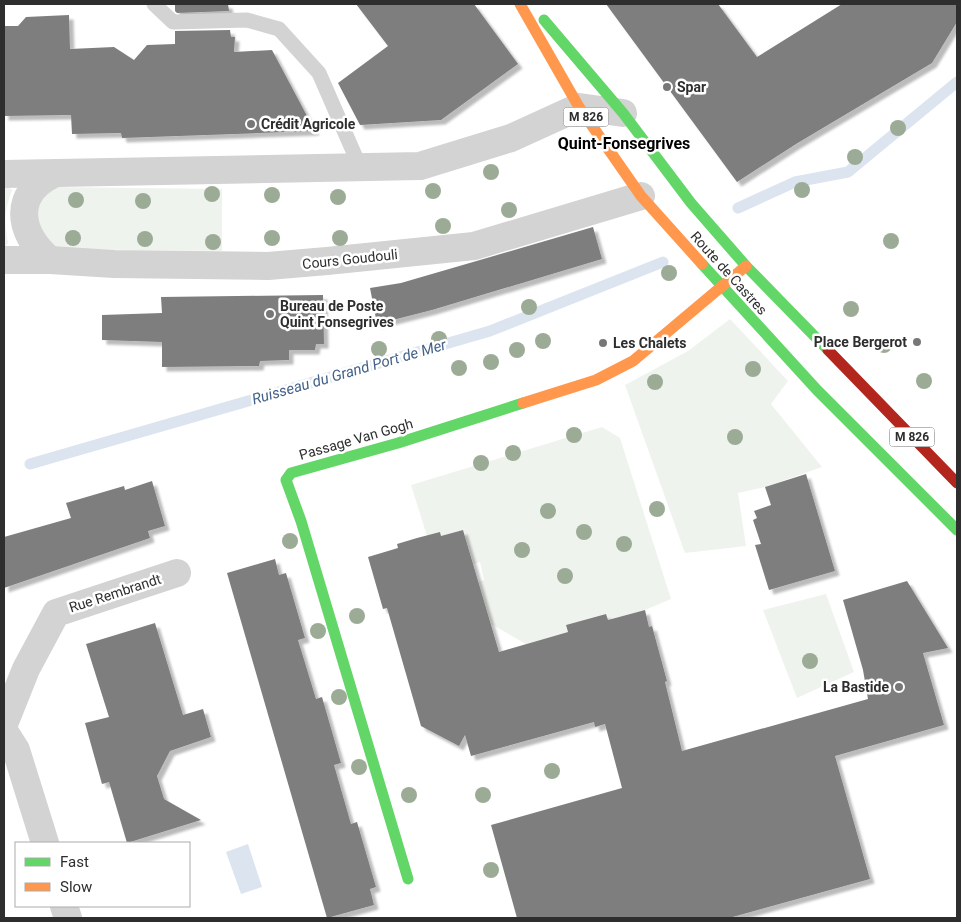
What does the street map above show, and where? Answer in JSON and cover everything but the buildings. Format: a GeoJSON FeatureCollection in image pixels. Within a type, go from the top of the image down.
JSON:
{"type":"FeatureCollection","features":[{"type":"Feature","properties":{"kind":"main road","name":"Route de Castres"},"geometry":{"type":"LineString","coordinates":[[520,4],[579,107],[641,196],[817,390],[957,530]]}},
{"type":"Feature","properties":{"kind":"main road","name":"Route de Castres"},"geometry":{"type":"LineString","coordinates":[[530,4],[622,113],[691,203],[746,266],[957,483]]}},
{"type":"Feature","properties":{"kind":"main road","name":"Passage Van Gogh"},"geometry":{"type":"LineString","coordinates":[[408,879],[301,521],[286,480],[291,473],[398,443],[596,380],[633,361],[746,266]]}},
{"type":"Feature","properties":{"kind":"street"},"geometry":{"type":"LineString","coordinates":[[4,174],[420,166],[510,138],[579,107],[622,113]]}},
{"type":"Feature","properties":{"kind":"street"},"geometry":{"type":"LineString","coordinates":[[50,260],[33,243],[27,233],[24,216],[28,198],[33,189],[40,182],[56,174]]}},
{"type":"Feature","properties":{"kind":"street","name":"Cours Goudouli"},"geometry":{"type":"LineString","coordinates":[[4,260],[268,266],[474,246],[641,196]]}},
{"type":"Feature","properties":{"kind":"street","name":"Rue Rembrandt"},"geometry":{"type":"LineString","coordinates":[[4,724],[26,669],[56,613],[178,573]]}},
{"type":"Feature","properties":{"kind":"street"},"geometry":{"type":"LineString","coordinates":[[4,731],[16,750],[45,842]]}},
{"type":"Feature","properties":{"kind":"lane"},"geometry":{"type":"LineString","coordinates":[[154,4],[172,22],[247,20],[279,29],[319,73],[360,167]]}},
{"type":"Feature","properties":{"kind":"shaded area"},"geometry":{"type":"Polygon","coordinates":[[[4,183],[12,190],[6,216],[8,243],[4,249],[4,183]]]}},
{"type":"Feature","properties":{"kind":"shaded area"},"geometry":{"type":"Polygon","coordinates":[[[51,187],[222,189],[222,251],[50,249],[33,208],[51,187]]]}},
{"type":"Feature","properties":{"kind":"shaded area"},"geometry":{"type":"Polygon","coordinates":[[[730,319],[788,381],[771,404],[822,467],[765,487],[738,493],[746,546],[685,553],[625,385],[688,351],[730,319]]]}},
{"type":"Feature","properties":{"kind":"shaded area"},"geometry":{"type":"Polygon","coordinates":[[[602,427],[620,438],[671,599],[645,610],[608,620],[605,614],[566,625],[568,632],[526,644],[491,624],[478,582],[484,580],[480,562],[473,564],[463,530],[441,536],[440,532],[427,536],[411,485],[602,427]]]}},
{"type":"Feature","properties":{"kind":"shaded area"},"geometry":{"type":"Polygon","coordinates":[[[826,594],[854,672],[797,698],[763,610],[826,594]]]}},
{"type":"Feature","properties":{"kind":"shaded area"},"geometry":{"type":"Polygon","coordinates":[[[248,844],[262,887],[241,894],[226,852],[248,844]]]}},
{"type":"Feature","properties":{"kind":"waterway","name":"Ruisseau du Grand Port de Mer"},"geometry":{"type":"LineString","coordinates":[[738,208],[795,182],[848,172],[957,82]]}},
{"type":"Feature","properties":{"kind":"waterway","name":"Ruisseau du Grand Port de Mer"},"geometry":{"type":"LineString","coordinates":[[30,464],[490,331],[663,262]]}},
{"type":"Feature","properties":{"kind":"traffic: fast"},"geometry":{"type":"LineString","coordinates":[[544,20],[623,113],[691,203],[746,266],[828,350]]}},
{"type":"Feature","properties":{"kind":"traffic: fast"},"geometry":{"type":"LineString","coordinates":[[702,264],[817,390],[957,530]]}},
{"type":"Feature","properties":{"kind":"traffic: fast"},"geometry":{"type":"LineString","coordinates":[[408,879],[301,521],[286,480],[291,473],[398,443],[523,403]]}},
{"type":"Feature","properties":{"kind":"traffic: slow"},"geometry":{"type":"LineString","coordinates":[[520,4],[579,107],[641,196],[702,264]]}},
{"type":"Feature","properties":{"kind":"traffic: slow"},"geometry":{"type":"LineString","coordinates":[[523,403],[596,380],[633,361],[746,266]]}},
{"type":"Feature","properties":{"kind":"traffic: jam"},"geometry":{"type":"LineString","coordinates":[[828,350],[957,483]]}},
{"type":"Feature","properties":{"kind":"place","name":"Spar"},"geometry":{"type":"Point","coordinates":[667,87]}},
{"type":"Feature","properties":{"kind":"place","name":"Crédit Agricole"},"geometry":{"type":"Point","coordinates":[251,124]}},
{"type":"Feature","properties":{"kind":"place","name":"Bureau de Poste Quint Fonsegrives"},"geometry":{"type":"Point","coordinates":[270,314]}},
{"type":"Feature","properties":{"kind":"place","name":"Place Bergerot"},"geometry":{"type":"Point","coordinates":[917,342]}},
{"type":"Feature","properties":{"kind":"place","name":"Les Chalets"},"geometry":{"type":"Point","coordinates":[603,343]}},
{"type":"Feature","properties":{"kind":"place","name":"La Bastide"},"geometry":{"type":"Point","coordinates":[899,687]}},
{"type":"Feature","properties":{"kind":"district","name":"Quint-Fonsegrives"},"geometry":{"type":"Point","coordinates":[624,143]}}]}
